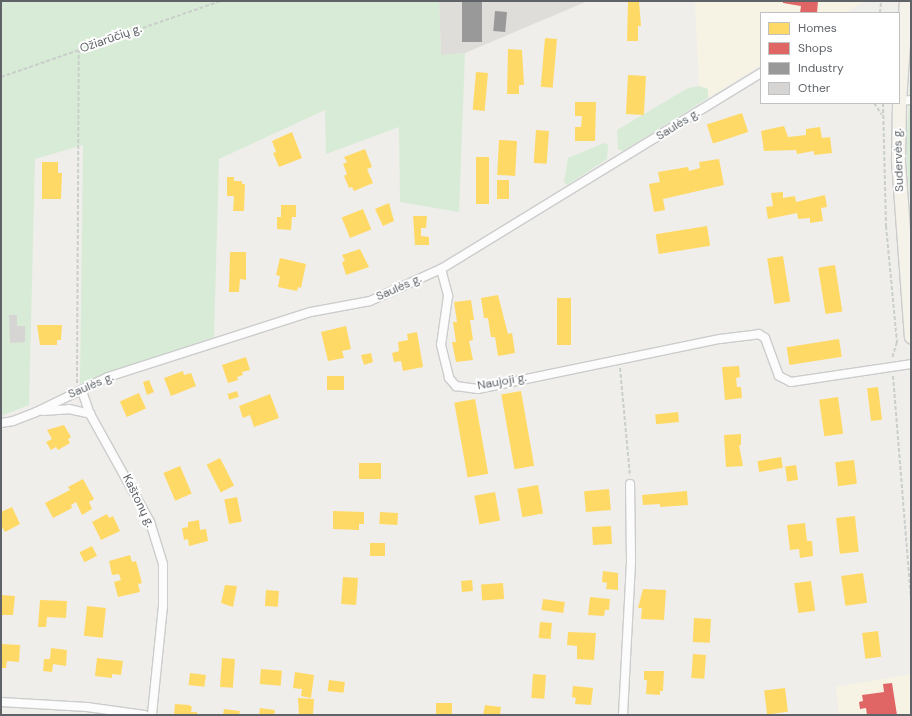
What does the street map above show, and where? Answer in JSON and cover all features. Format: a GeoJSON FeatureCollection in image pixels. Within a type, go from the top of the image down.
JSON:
{"type":"FeatureCollection","features":[{"type":"Feature","properties":{"kind":"main road","name":"Sudervės g."},"geometry":{"type":"LineString","coordinates":[[900,73],[902,17],[906,1]]}},
{"type":"Feature","properties":{"kind":"main road","name":"Sudervės g."},"geometry":{"type":"LineString","coordinates":[[899,104],[898,161],[911,337]]}},
{"type":"Feature","properties":{"kind":"street","name":"Saulės g."},"geometry":{"type":"LineString","coordinates":[[1,423],[12,421],[36,412],[69,395],[82,391],[108,377],[311,312],[370,301],[441,269],[760,74]]}},
{"type":"Feature","properties":{"kind":"street"},"geometry":{"type":"LineString","coordinates":[[900,101],[911,100]]}},
{"type":"Feature","properties":{"kind":"street","name":"Naujoji g."},"geometry":{"type":"LineString","coordinates":[[441,269],[448,296],[441,345],[449,378],[456,386],[478,388],[720,339],[758,334],[765,338],[779,376],[791,382],[911,364]]}},
{"type":"Feature","properties":{"kind":"street","name":"Kaštonų g."},"geometry":{"type":"LineString","coordinates":[[82,391],[90,414],[150,522],[163,564],[163,606],[152,715]]}},
{"type":"Feature","properties":{"kind":"street"},"geometry":{"type":"LineString","coordinates":[[36,412],[69,409],[90,414]]}},
{"type":"Feature","properties":{"kind":"street"},"geometry":{"type":"LineString","coordinates":[[623,715],[631,561],[630,484]]}},
{"type":"Feature","properties":{"kind":"street"},"geometry":{"type":"LineString","coordinates":[[1,702],[87,707],[144,715]]}},
{"type":"Feature","properties":{"kind":"path","name":"Ožiarūčių g."},"geometry":{"type":"LineString","coordinates":[[1,78],[221,1]]}},
{"type":"Feature","properties":{"kind":"path"},"geometry":{"type":"LineString","coordinates":[[880,12],[881,1]]}},
{"type":"Feature","properties":{"kind":"path"},"geometry":{"type":"LineString","coordinates":[[78,50],[76,382],[82,391]]}},
{"type":"Feature","properties":{"kind":"path"},"geometry":{"type":"LineString","coordinates":[[875,104],[883,117]]}},
{"type":"Feature","properties":{"kind":"path"},"geometry":{"type":"LineString","coordinates":[[883,104],[886,226],[897,342],[892,354],[892,366],[911,598]]}},
{"type":"Feature","properties":{"kind":"path"},"geometry":{"type":"LineString","coordinates":[[619,359],[630,484]]}},
{"type":"Feature","properties":{"kind":"shaded area"},"geometry":{"type":"Polygon","coordinates":[[[439,1],[588,1],[465,53],[441,56],[439,1]]]}},
{"type":"Feature","properties":{"kind":"shaded area"},"geometry":{"type":"Polygon","coordinates":[[[695,1],[865,1],[848,12],[760,12],[760,66],[708,98],[708,89],[699,86],[695,1]]]}},
{"type":"Feature","properties":{"kind":"shaded area"},"geometry":{"type":"Polygon","coordinates":[[[911,674],[911,715],[839,715],[836,687],[911,674]]]}},
{"type":"Feature","properties":{"kind":"green space"},"geometry":{"type":"Polygon","coordinates":[[[1,1],[439,1],[441,55],[465,53],[459,212],[400,202],[399,127],[326,154],[325,110],[219,159],[214,337],[80,384],[83,145],[35,159],[29,405],[1,416],[1,1]]]}},
{"type":"Feature","properties":{"kind":"green space"},"geometry":{"type":"Polygon","coordinates":[[[911,61],[911,213],[906,152],[911,61]]]}},
{"type":"Feature","properties":{"kind":"green space"},"geometry":{"type":"Polygon","coordinates":[[[699,86],[708,89],[708,98],[623,151],[618,149],[617,130],[688,88],[699,86]]]}},
{"type":"Feature","properties":{"kind":"green space"},"geometry":{"type":"Polygon","coordinates":[[[604,143],[608,145],[607,159],[567,185],[564,182],[568,158],[604,143]]]}},
{"type":"Feature","properties":{"kind":"building: Homes"},"geometry":{"type":"Polygon","coordinates":[[[628,1],[639,1],[641,26],[638,26],[638,41],[627,41],[628,1]]]}},
{"type":"Feature","properties":{"kind":"building: Homes"},"geometry":{"type":"Polygon","coordinates":[[[545,38],[557,39],[553,88],[541,87],[545,38]]]}},
{"type":"Feature","properties":{"kind":"building: Homes"},"geometry":{"type":"Polygon","coordinates":[[[508,49],[522,50],[524,85],[519,85],[519,94],[507,94],[508,49]]]}},
{"type":"Feature","properties":{"kind":"building: Homes"},"geometry":{"type":"Polygon","coordinates":[[[476,72],[488,73],[485,111],[473,110],[476,72]]]}},
{"type":"Feature","properties":{"kind":"building: Homes"},"geometry":{"type":"Polygon","coordinates":[[[628,75],[646,76],[644,115],[626,114],[628,75]]]}},
{"type":"Feature","properties":{"kind":"building: Homes"},"geometry":{"type":"Polygon","coordinates":[[[575,102],[596,102],[595,141],[575,141],[575,127],[581,127],[582,116],[575,116],[575,102]]]}},
{"type":"Feature","properties":{"kind":"building: Homes"},"geometry":{"type":"Polygon","coordinates":[[[742,113],[748,132],[713,143],[707,124],[742,113]]]}},
{"type":"Feature","properties":{"kind":"building: Homes"},"geometry":{"type":"Polygon","coordinates":[[[784,126],[788,137],[806,135],[806,129],[820,127],[822,138],[830,137],[832,153],[814,155],[814,151],[797,154],[796,150],[764,151],[761,131],[784,126]]]}},
{"type":"Feature","properties":{"kind":"building: Homes"},"geometry":{"type":"Polygon","coordinates":[[[536,130],[549,131],[547,164],[534,163],[536,130]]]}},
{"type":"Feature","properties":{"kind":"building: Homes"},"geometry":{"type":"Polygon","coordinates":[[[292,132],[302,158],[279,167],[273,153],[276,152],[272,141],[292,132]]]}},
{"type":"Feature","properties":{"kind":"building: Homes"},"geometry":{"type":"Polygon","coordinates":[[[499,140],[517,141],[515,176],[497,175],[499,140]]]}},
{"type":"Feature","properties":{"kind":"building: Homes"},"geometry":{"type":"Polygon","coordinates":[[[365,149],[372,167],[367,169],[373,183],[354,191],[352,187],[349,188],[344,176],[347,174],[343,164],[347,162],[344,157],[365,149]]]}},
{"type":"Feature","properties":{"kind":"building: Homes"},"geometry":{"type":"Polygon","coordinates":[[[476,157],[489,157],[489,204],[476,204],[476,157]]]}},
{"type":"Feature","properties":{"kind":"building: Homes"},"geometry":{"type":"Polygon","coordinates":[[[719,159],[724,185],[663,199],[665,210],[654,212],[649,184],[660,182],[658,172],[688,167],[689,171],[700,168],[699,162],[719,159]]]}},
{"type":"Feature","properties":{"kind":"building: Homes"},"geometry":{"type":"Polygon","coordinates":[[[42,162],[58,162],[58,173],[62,173],[61,199],[42,199],[42,162]]]}},
{"type":"Feature","properties":{"kind":"building: Homes"},"geometry":{"type":"Polygon","coordinates":[[[227,177],[234,177],[234,181],[242,181],[242,184],[245,184],[244,211],[233,211],[234,196],[227,196],[227,177]]]}},
{"type":"Feature","properties":{"kind":"building: Homes"},"geometry":{"type":"Polygon","coordinates":[[[497,180],[509,180],[509,199],[497,199],[497,180]]]}},
{"type":"Feature","properties":{"kind":"building: Homes"},"geometry":{"type":"Polygon","coordinates":[[[783,192],[783,198],[795,196],[796,202],[825,195],[827,207],[821,208],[823,221],[810,223],[810,218],[798,219],[797,213],[768,219],[766,207],[773,206],[771,193],[783,192]]]}},
{"type":"Feature","properties":{"kind":"building: Homes"},"geometry":{"type":"Polygon","coordinates":[[[389,203],[394,221],[383,226],[375,209],[389,203]]]}},
{"type":"Feature","properties":{"kind":"building: Homes"},"geometry":{"type":"Polygon","coordinates":[[[281,205],[296,205],[296,217],[292,217],[291,230],[277,229],[277,217],[281,217],[281,205]]]}},
{"type":"Feature","properties":{"kind":"building: Homes"},"geometry":{"type":"Polygon","coordinates":[[[363,209],[371,229],[350,238],[342,218],[363,209]]]}},
{"type":"Feature","properties":{"kind":"building: Homes"},"geometry":{"type":"Polygon","coordinates":[[[413,216],[427,216],[426,228],[421,228],[421,236],[429,237],[429,245],[415,245],[413,216]]]}},
{"type":"Feature","properties":{"kind":"building: Homes"},"geometry":{"type":"Polygon","coordinates":[[[707,226],[710,246],[659,254],[656,234],[707,226]]]}},
{"type":"Feature","properties":{"kind":"building: Homes"},"geometry":{"type":"Polygon","coordinates":[[[360,249],[369,267],[346,275],[342,262],[345,261],[342,255],[360,249]]]}},
{"type":"Feature","properties":{"kind":"building: Homes"},"geometry":{"type":"Polygon","coordinates":[[[230,252],[246,252],[246,280],[240,279],[239,292],[229,292],[230,252]]]}},
{"type":"Feature","properties":{"kind":"building: Homes"},"geometry":{"type":"Polygon","coordinates":[[[783,256],[790,301],[774,304],[767,259],[783,256]]]}},
{"type":"Feature","properties":{"kind":"building: Homes"},"geometry":{"type":"Polygon","coordinates":[[[280,258],[306,264],[301,288],[298,287],[297,291],[278,287],[280,276],[276,275],[280,258]]]}},
{"type":"Feature","properties":{"kind":"building: Homes"},"geometry":{"type":"Polygon","coordinates":[[[835,265],[842,311],[826,314],[818,268],[835,265]]]}},
{"type":"Feature","properties":{"kind":"building: Homes"},"geometry":{"type":"Polygon","coordinates":[[[498,295],[508,334],[512,333],[515,353],[498,356],[495,337],[491,337],[488,318],[484,318],[481,298],[498,295]]]}},
{"type":"Feature","properties":{"kind":"building: Homes"},"geometry":{"type":"Polygon","coordinates":[[[557,298],[571,298],[571,345],[557,345],[557,298]]]}},
{"type":"Feature","properties":{"kind":"building: Homes"},"geometry":{"type":"Polygon","coordinates":[[[471,300],[474,320],[470,320],[473,340],[469,341],[473,360],[456,362],[452,342],[456,342],[453,322],[457,322],[454,302],[471,300]]]}},
{"type":"Feature","properties":{"kind":"building: Homes"},"geometry":{"type":"Polygon","coordinates":[[[37,325],[62,325],[61,340],[57,340],[57,345],[40,345],[37,325]]]}},
{"type":"Feature","properties":{"kind":"building: Homes"},"geometry":{"type":"Polygon","coordinates":[[[346,326],[351,349],[342,351],[344,358],[328,361],[321,332],[346,326]]]}},
{"type":"Feature","properties":{"kind":"building: Homes"},"geometry":{"type":"Polygon","coordinates":[[[417,332],[423,367],[403,371],[401,361],[394,362],[392,353],[399,351],[398,342],[408,340],[407,334],[417,332]]]}},
{"type":"Feature","properties":{"kind":"building: Homes"},"geometry":{"type":"Polygon","coordinates":[[[839,339],[842,357],[789,365],[787,347],[839,339]]]}},
{"type":"Feature","properties":{"kind":"building: Homes"},"geometry":{"type":"Polygon","coordinates":[[[371,353],[373,362],[364,365],[361,355],[371,353]]]}},
{"type":"Feature","properties":{"kind":"building: Homes"},"geometry":{"type":"Polygon","coordinates":[[[246,357],[250,370],[242,372],[243,375],[237,377],[238,380],[228,383],[222,365],[246,357]]]}},
{"type":"Feature","properties":{"kind":"building: Homes"},"geometry":{"type":"Polygon","coordinates":[[[739,366],[740,377],[736,378],[737,387],[741,387],[742,398],[725,400],[722,367],[739,366]]]}},
{"type":"Feature","properties":{"kind":"building: Homes"},"geometry":{"type":"Polygon","coordinates":[[[183,371],[184,375],[191,373],[196,386],[171,396],[164,378],[183,371]]]}},
{"type":"Feature","properties":{"kind":"building: Homes"},"geometry":{"type":"Polygon","coordinates":[[[327,376],[344,376],[344,390],[327,390],[327,376]]]}},
{"type":"Feature","properties":{"kind":"building: Homes"},"geometry":{"type":"Polygon","coordinates":[[[149,380],[154,392],[147,395],[143,382],[149,380]]]}},
{"type":"Feature","properties":{"kind":"building: Homes"},"geometry":{"type":"Polygon","coordinates":[[[878,387],[882,420],[871,421],[867,388],[878,387]]]}},
{"type":"Feature","properties":{"kind":"building: Homes"},"geometry":{"type":"Polygon","coordinates":[[[237,391],[239,397],[229,400],[227,394],[237,391]]]}},
{"type":"Feature","properties":{"kind":"building: Homes"},"geometry":{"type":"Polygon","coordinates":[[[521,391],[534,466],[515,469],[501,394],[521,391]]]}},
{"type":"Feature","properties":{"kind":"building: Homes"},"geometry":{"type":"Polygon","coordinates":[[[139,393],[146,409],[127,417],[120,402],[139,393]]]}},
{"type":"Feature","properties":{"kind":"building: Homes"},"geometry":{"type":"Polygon","coordinates":[[[270,394],[279,418],[254,427],[250,415],[243,418],[239,406],[270,394]]]}},
{"type":"Feature","properties":{"kind":"building: Homes"},"geometry":{"type":"Polygon","coordinates":[[[838,397],[843,434],[824,436],[819,400],[838,397]]]}},
{"type":"Feature","properties":{"kind":"building: Homes"},"geometry":{"type":"Polygon","coordinates":[[[475,399],[488,474],[468,477],[454,403],[475,399]]]}},
{"type":"Feature","properties":{"kind":"building: Homes"},"geometry":{"type":"Polygon","coordinates":[[[678,412],[679,422],[656,424],[655,414],[678,412]]]}},
{"type":"Feature","properties":{"kind":"building: Homes"},"geometry":{"type":"Polygon","coordinates":[[[64,425],[71,437],[68,439],[70,443],[58,450],[56,447],[51,450],[46,442],[52,439],[47,430],[64,425]]]}},
{"type":"Feature","properties":{"kind":"building: Homes"},"geometry":{"type":"Polygon","coordinates":[[[741,434],[741,445],[739,445],[743,466],[726,467],[724,435],[741,434]]]}},
{"type":"Feature","properties":{"kind":"building: Homes"},"geometry":{"type":"Polygon","coordinates":[[[781,457],[783,468],[759,472],[757,461],[781,457]]]}},
{"type":"Feature","properties":{"kind":"building: Homes"},"geometry":{"type":"Polygon","coordinates":[[[220,458],[234,486],[221,492],[207,465],[220,458]]]}},
{"type":"Feature","properties":{"kind":"building: Homes"},"geometry":{"type":"Polygon","coordinates":[[[854,460],[857,484],[838,486],[835,462],[854,460]]]}},
{"type":"Feature","properties":{"kind":"building: Homes"},"geometry":{"type":"Polygon","coordinates":[[[359,463],[381,463],[381,479],[359,479],[359,463]]]}},
{"type":"Feature","properties":{"kind":"building: Homes"},"geometry":{"type":"Polygon","coordinates":[[[796,465],[798,480],[787,481],[785,467],[796,465]]]}},
{"type":"Feature","properties":{"kind":"building: Homes"},"geometry":{"type":"Polygon","coordinates":[[[180,466],[192,494],[175,501],[163,473],[180,466]]]}},
{"type":"Feature","properties":{"kind":"building: Homes"},"geometry":{"type":"Polygon","coordinates":[[[83,479],[94,499],[89,502],[92,509],[82,515],[76,502],[71,505],[72,508],[53,518],[45,503],[70,490],[68,487],[83,479]]]}},
{"type":"Feature","properties":{"kind":"building: Homes"},"geometry":{"type":"Polygon","coordinates":[[[538,485],[543,514],[522,517],[517,489],[538,485]]]}},
{"type":"Feature","properties":{"kind":"building: Homes"},"geometry":{"type":"Polygon","coordinates":[[[609,489],[611,510],[586,512],[584,491],[609,489]]]}},
{"type":"Feature","properties":{"kind":"building: Homes"},"geometry":{"type":"Polygon","coordinates":[[[687,491],[688,505],[660,507],[660,504],[643,505],[642,495],[687,491]]]}},
{"type":"Feature","properties":{"kind":"building: Homes"},"geometry":{"type":"Polygon","coordinates":[[[495,492],[500,521],[479,524],[474,496],[495,492]]]}},
{"type":"Feature","properties":{"kind":"building: Homes"},"geometry":{"type":"Polygon","coordinates":[[[237,497],[242,522],[229,524],[224,499],[237,497]]]}},
{"type":"Feature","properties":{"kind":"building: Homes"},"geometry":{"type":"Polygon","coordinates":[[[12,507],[20,524],[5,532],[1,525],[1,512],[12,507]]]}},
{"type":"Feature","properties":{"kind":"building: Homes"},"geometry":{"type":"Polygon","coordinates":[[[333,511],[364,512],[364,524],[359,524],[359,530],[333,529],[333,511]]]}},
{"type":"Feature","properties":{"kind":"building: Homes"},"geometry":{"type":"Polygon","coordinates":[[[380,512],[398,513],[397,525],[379,524],[380,512]]]}},
{"type":"Feature","properties":{"kind":"building: Homes"},"geometry":{"type":"Polygon","coordinates":[[[107,514],[109,518],[113,516],[120,531],[101,540],[92,522],[107,514]]]}},
{"type":"Feature","properties":{"kind":"building: Homes"},"geometry":{"type":"Polygon","coordinates":[[[855,516],[859,552],[840,554],[836,518],[855,516]]]}},
{"type":"Feature","properties":{"kind":"building: Homes"},"geometry":{"type":"Polygon","coordinates":[[[199,520],[200,530],[206,529],[208,541],[189,546],[188,539],[184,540],[182,528],[188,527],[188,522],[199,520]]]}},
{"type":"Feature","properties":{"kind":"building: Homes"},"geometry":{"type":"Polygon","coordinates":[[[805,523],[807,541],[812,541],[813,556],[800,558],[799,549],[790,550],[787,525],[805,523]]]}},
{"type":"Feature","properties":{"kind":"building: Homes"},"geometry":{"type":"Polygon","coordinates":[[[611,526],[612,544],[593,545],[592,527],[611,526]]]}},
{"type":"Feature","properties":{"kind":"building: Homes"},"geometry":{"type":"Polygon","coordinates":[[[370,543],[385,543],[385,556],[370,556],[370,543]]]}},
{"type":"Feature","properties":{"kind":"building: Homes"},"geometry":{"type":"Polygon","coordinates":[[[92,546],[97,556],[85,562],[80,552],[92,546]]]}},
{"type":"Feature","properties":{"kind":"building: Homes"},"geometry":{"type":"Polygon","coordinates":[[[130,555],[132,562],[136,561],[142,583],[138,584],[140,592],[118,597],[114,582],[121,580],[119,574],[112,575],[109,561],[130,555]]]}},
{"type":"Feature","properties":{"kind":"building: Homes"},"geometry":{"type":"Polygon","coordinates":[[[603,571],[618,573],[618,590],[606,589],[607,583],[602,582],[603,571]]]}},
{"type":"Feature","properties":{"kind":"building: Homes"},"geometry":{"type":"Polygon","coordinates":[[[863,573],[867,603],[845,606],[841,576],[863,573]]]}},
{"type":"Feature","properties":{"kind":"building: Homes"},"geometry":{"type":"Polygon","coordinates":[[[343,577],[358,578],[356,605],[341,604],[343,577]]]}},
{"type":"Feature","properties":{"kind":"building: Homes"},"geometry":{"type":"Polygon","coordinates":[[[472,580],[473,591],[462,592],[461,581],[472,580]]]}},
{"type":"Feature","properties":{"kind":"building: Homes"},"geometry":{"type":"Polygon","coordinates":[[[811,581],[815,611],[798,613],[794,583],[811,581]]]}},
{"type":"Feature","properties":{"kind":"building: Homes"},"geometry":{"type":"Polygon","coordinates":[[[503,583],[504,599],[482,600],[481,585],[503,583]]]}},
{"type":"Feature","properties":{"kind":"building: Homes"},"geometry":{"type":"Polygon","coordinates":[[[225,585],[237,586],[233,607],[221,603],[225,585]]]}},
{"type":"Feature","properties":{"kind":"building: Homes"},"geometry":{"type":"Polygon","coordinates":[[[643,589],[666,590],[664,620],[641,619],[642,608],[638,608],[643,589]]]}},
{"type":"Feature","properties":{"kind":"building: Homes"},"geometry":{"type":"Polygon","coordinates":[[[266,590],[279,591],[278,607],[265,606],[266,590]]]}},
{"type":"Feature","properties":{"kind":"building: Homes"},"geometry":{"type":"Polygon","coordinates":[[[1,595],[15,596],[13,615],[1,615],[1,595]]]}},
{"type":"Feature","properties":{"kind":"building: Homes"},"geometry":{"type":"Polygon","coordinates":[[[590,597],[610,599],[609,610],[605,610],[604,616],[588,615],[590,597]]]}},
{"type":"Feature","properties":{"kind":"building: Homes"},"geometry":{"type":"Polygon","coordinates":[[[543,599],[565,602],[563,613],[541,610],[543,599]]]}},
{"type":"Feature","properties":{"kind":"building: Homes"},"geometry":{"type":"Polygon","coordinates":[[[40,600],[67,601],[66,618],[47,617],[46,627],[38,627],[40,600]]]}},
{"type":"Feature","properties":{"kind":"building: Homes"},"geometry":{"type":"Polygon","coordinates":[[[87,606],[106,608],[103,638],[84,636],[87,606]]]}},
{"type":"Feature","properties":{"kind":"building: Homes"},"geometry":{"type":"Polygon","coordinates":[[[694,618],[711,619],[710,643],[693,642],[694,618]]]}},
{"type":"Feature","properties":{"kind":"building: Homes"},"geometry":{"type":"Polygon","coordinates":[[[540,622],[552,623],[551,639],[539,638],[540,622]]]}},
{"type":"Feature","properties":{"kind":"building: Homes"},"geometry":{"type":"Polygon","coordinates":[[[878,631],[881,657],[865,659],[862,633],[878,631]]]}},
{"type":"Feature","properties":{"kind":"building: Homes"},"geometry":{"type":"Polygon","coordinates":[[[568,632],[596,633],[594,660],[577,659],[577,646],[567,645],[568,632]]]}},
{"type":"Feature","properties":{"kind":"building: Homes"},"geometry":{"type":"Polygon","coordinates":[[[1,644],[20,645],[19,662],[7,661],[6,668],[1,668],[1,644]]]}},
{"type":"Feature","properties":{"kind":"building: Homes"},"geometry":{"type":"Polygon","coordinates":[[[51,648],[67,650],[66,666],[53,664],[52,672],[43,671],[44,659],[50,659],[51,648]]]}},
{"type":"Feature","properties":{"kind":"building: Homes"},"geometry":{"type":"Polygon","coordinates":[[[693,654],[706,655],[704,679],[691,678],[693,654]]]}},
{"type":"Feature","properties":{"kind":"building: Homes"},"geometry":{"type":"Polygon","coordinates":[[[97,658],[123,661],[121,675],[112,674],[112,678],[95,676],[97,658]]]}},
{"type":"Feature","properties":{"kind":"building: Homes"},"geometry":{"type":"Polygon","coordinates":[[[222,658],[235,659],[233,688],[220,687],[222,658]]]}},
{"type":"Feature","properties":{"kind":"building: Homes"},"geometry":{"type":"Polygon","coordinates":[[[261,669],[282,671],[281,686],[260,684],[261,669]]]}},
{"type":"Feature","properties":{"kind":"building: Homes"},"geometry":{"type":"Polygon","coordinates":[[[644,671],[664,671],[663,691],[660,691],[660,695],[646,694],[647,680],[644,680],[644,671]]]}},
{"type":"Feature","properties":{"kind":"building: Homes"},"geometry":{"type":"Polygon","coordinates":[[[295,672],[314,675],[311,698],[301,696],[302,689],[293,688],[295,672]]]}},
{"type":"Feature","properties":{"kind":"building: Homes"},"geometry":{"type":"Polygon","coordinates":[[[190,673],[206,675],[204,687],[189,685],[190,673]]]}},
{"type":"Feature","properties":{"kind":"building: Homes"},"geometry":{"type":"Polygon","coordinates":[[[533,674],[546,675],[544,699],[531,698],[533,674]]]}},
{"type":"Feature","properties":{"kind":"building: Homes"},"geometry":{"type":"Polygon","coordinates":[[[329,680],[345,682],[344,693],[328,691],[329,680]]]}},
{"type":"Feature","properties":{"kind":"building: Homes"},"geometry":{"type":"Polygon","coordinates":[[[573,686],[593,688],[591,705],[575,704],[576,698],[572,697],[573,686]]]}},
{"type":"Feature","properties":{"kind":"building: Homes"},"geometry":{"type":"Polygon","coordinates":[[[785,688],[788,712],[767,714],[764,691],[785,688]]]}},
{"type":"Feature","properties":{"kind":"building: Homes"},"geometry":{"type":"Polygon","coordinates":[[[298,698],[314,699],[313,714],[299,715],[298,698]]]}},
{"type":"Feature","properties":{"kind":"building: Homes"},"geometry":{"type":"Polygon","coordinates":[[[436,703],[452,703],[452,714],[436,714],[436,703]]]}},
{"type":"Feature","properties":{"kind":"building: Homes"},"geometry":{"type":"Polygon","coordinates":[[[175,704],[189,705],[192,707],[191,712],[197,712],[197,715],[174,715],[175,704]]]}},
{"type":"Feature","properties":{"kind":"building: Homes"},"geometry":{"type":"Polygon","coordinates":[[[485,705],[501,707],[500,715],[483,715],[485,705]]]}},
{"type":"Feature","properties":{"kind":"building: Homes"},"geometry":{"type":"Polygon","coordinates":[[[260,708],[275,710],[274,715],[259,715],[260,708]]]}},
{"type":"Feature","properties":{"kind":"building: Homes"},"geometry":{"type":"Polygon","coordinates":[[[224,709],[240,711],[239,715],[223,715],[224,709]]]}},
{"type":"Feature","properties":{"kind":"building: Shops"},"geometry":{"type":"Polygon","coordinates":[[[783,1],[818,1],[817,12],[800,12],[801,6],[783,3],[783,1]]]}},
{"type":"Feature","properties":{"kind":"building: Shops"},"geometry":{"type":"Polygon","coordinates":[[[892,683],[897,715],[867,715],[866,708],[860,709],[859,702],[863,701],[862,695],[884,692],[883,684],[892,683]]]}},
{"type":"Feature","properties":{"kind":"building: Industry"},"geometry":{"type":"Polygon","coordinates":[[[462,1],[482,1],[482,42],[462,42],[462,1]]]}},
{"type":"Feature","properties":{"kind":"building: Industry"},"geometry":{"type":"Polygon","coordinates":[[[495,11],[507,12],[505,32],[493,31],[495,11]]]}},
{"type":"Feature","properties":{"kind":"building: Other"},"geometry":{"type":"Polygon","coordinates":[[[9,315],[17,315],[17,326],[25,326],[25,342],[10,343],[9,315]]]}}]}
